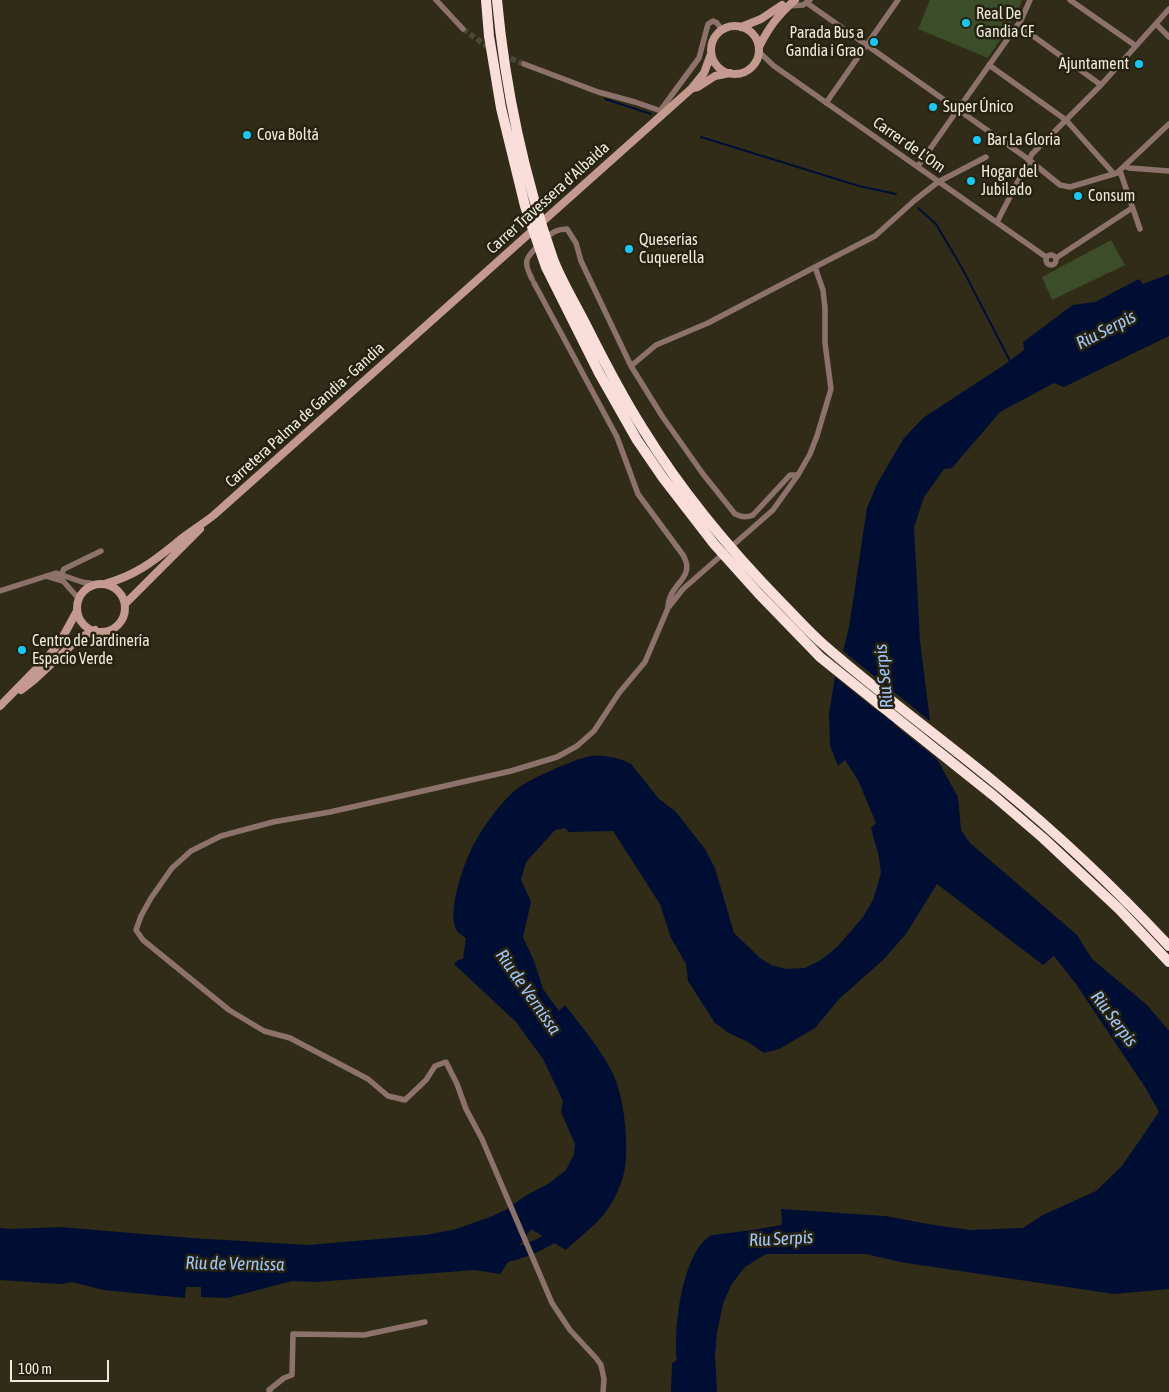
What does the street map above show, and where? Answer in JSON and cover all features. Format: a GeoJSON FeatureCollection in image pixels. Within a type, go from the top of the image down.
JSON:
{"type":"FeatureCollection","features":[{"type":"Feature","properties":{"kind":"highway"},"geometry":{"type":"LineString","coordinates":[[486,0],[489,36],[501,108],[550,264],[613,399],[637,440],[673,491],[714,544],[820,658],[1043,838],[1119,909],[1169,962]]}},
{"type":"Feature","properties":{"kind":"highway"},"geometry":{"type":"LineString","coordinates":[[497,0],[530,203]]}},
{"type":"Feature","properties":{"kind":"highway"},"geometry":{"type":"LineString","coordinates":[[550,264],[642,429],[696,505],[766,586],[822,644],[1050,829],[1127,901],[1169,946]]}},
{"type":"Feature","properties":{"kind":"main road"},"geometry":{"type":"LineString","coordinates":[[788,3],[771,24],[754,64],[749,69],[730,73],[718,66],[711,54],[713,40],[722,30],[728,27],[741,27],[761,19],[788,3],[795,0]]}},
{"type":"Feature","properties":{"kind":"main road"},"geometry":{"type":"LineString","coordinates":[[741,27],[753,34],[759,49]]}},
{"type":"Feature","properties":{"kind":"main road","name":"Carrer Travessera d'Albaida"},"geometry":{"type":"LineString","coordinates":[[422,328],[662,111],[691,89],[704,74],[711,54]]}},
{"type":"Feature","properties":{"kind":"main road","name":"Carrer Travessera d'Albaida"},"geometry":{"type":"LineString","coordinates":[[691,89],[698,87],[715,76],[730,73]]}},
{"type":"Feature","properties":{"kind":"main road","name":"Carretera Palma de Gandia - Gandia"},"geometry":{"type":"LineString","coordinates":[[125,604],[206,522],[422,328]]}},
{"type":"Feature","properties":{"kind":"main road","name":"Carretera Palma de Gandia - Gandia"},"geometry":{"type":"LineString","coordinates":[[100,584],[130,575],[151,564],[186,534],[206,522]]}},
{"type":"Feature","properties":{"kind":"main road"},"geometry":{"type":"LineString","coordinates":[[7,700],[60,642],[77,611],[79,599],[89,587],[100,584],[111,586],[118,591],[125,604],[122,620],[117,626],[102,631],[95,630],[83,623],[77,611]]}},
{"type":"Feature","properties":{"kind":"main road"},"geometry":{"type":"LineString","coordinates":[[0,706],[34,680],[78,639],[95,630]]}},
{"type":"Feature","properties":{"kind":"street"},"geometry":{"type":"LineString","coordinates":[[436,0],[463,29]]}},
{"type":"Feature","properties":{"kind":"street"},"geometry":{"type":"LineString","coordinates":[[826,103],[898,0]]}},
{"type":"Feature","properties":{"kind":"street"},"geometry":{"type":"LineString","coordinates":[[918,166],[1018,25],[1030,0]]}},
{"type":"Feature","properties":{"kind":"street"},"geometry":{"type":"LineString","coordinates":[[1070,0],[1136,46]]}},
{"type":"Feature","properties":{"kind":"street"},"geometry":{"type":"LineString","coordinates":[[788,3],[809,1],[866,44],[1028,159],[1060,185],[1070,187],[1117,173],[1169,124]]}},
{"type":"Feature","properties":{"kind":"street"},"geometry":{"type":"LineString","coordinates":[[996,222],[1032,154],[1101,85],[1169,9]]}},
{"type":"Feature","properties":{"kind":"street"},"geometry":{"type":"LineString","coordinates":[[524,64],[598,92],[662,111],[699,58],[708,24],[713,21],[722,30]]}},
{"type":"Feature","properties":{"kind":"street"},"geometry":{"type":"LineString","coordinates":[[1156,24],[1169,37]]}},
{"type":"Feature","properties":{"kind":"street"},"geometry":{"type":"LineString","coordinates":[[1018,25],[1101,85]]}},
{"type":"Feature","properties":{"kind":"street","name":"Carrer de L'Om"},"geometry":{"type":"LineString","coordinates":[[759,49],[774,66],[1046,257],[1053,255],[1056,258],[1132,208]]}},
{"type":"Feature","properties":{"kind":"street"},"geometry":{"type":"LineString","coordinates":[[989,65],[1066,120],[1117,173],[1140,229]]}},
{"type":"Feature","properties":{"kind":"street"},"geometry":{"type":"LineString","coordinates":[[630,366],[656,345],[708,323],[875,236],[914,200],[938,182],[986,157]]}},
{"type":"Feature","properties":{"kind":"street"},"geometry":{"type":"LineString","coordinates":[[1125,166],[1129,168],[1169,171]]}},
{"type":"Feature","properties":{"kind":"street"},"geometry":{"type":"LineString","coordinates":[[668,608],[672,590],[687,572],[686,560],[638,494],[617,437],[533,281],[526,266],[527,257],[554,231],[567,229],[576,243],[582,261],[630,366],[703,474],[735,514],[741,517],[753,515],[790,475],[798,475]]}},
{"type":"Feature","properties":{"kind":"street"},"geometry":{"type":"LineString","coordinates":[[603,1392],[604,1379],[601,1365],[570,1330],[552,1303],[519,1223],[446,1062],[435,1066],[426,1080],[405,1100],[388,1096],[368,1079],[290,1038],[264,1031],[230,1010],[138,936],[136,930],[151,898],[172,868],[191,851],[221,836],[273,822],[330,812],[512,771],[558,757],[577,746],[594,731],[619,693],[645,662],[668,608],[683,589],[773,510],[807,460],[818,436],[831,389],[825,343],[825,308],[815,267]]}},
{"type":"Feature","properties":{"kind":"street"},"geometry":{"type":"LineString","coordinates":[[63,581],[62,573],[64,569],[101,551]]}},
{"type":"Feature","properties":{"kind":"street"},"geometry":{"type":"LineString","coordinates":[[73,566],[71,572],[73,577]]}},
{"type":"Feature","properties":{"kind":"street"},"geometry":{"type":"LineString","coordinates":[[0,591],[56,573],[62,573],[82,582],[100,584]]}},
{"type":"Feature","properties":{"kind":"street"},"geometry":{"type":"LineString","coordinates":[[46,576],[63,581],[79,599]]}},
{"type":"Feature","properties":{"kind":"street"},"geometry":{"type":"LineString","coordinates":[[270,1392],[269,1390],[284,1378],[292,1375],[293,1334],[364,1335],[425,1322]]}},
{"type":"Feature","properties":{"kind":"green space","name":"Real De Gandia CF"},"geometry":{"type":"Polygon","coordinates":[[[930,0],[1022,0],[1016,16],[988,58],[918,29],[930,0]]]}},
{"type":"Feature","properties":{"kind":"green space"},"geometry":{"type":"Polygon","coordinates":[[[1111,240],[1125,265],[1052,300],[1042,277],[1111,240]]]}},
{"type":"Feature","properties":{"kind":"water"},"geometry":{"type":"Polygon","coordinates":[[[1169,274],[1169,336],[1064,387],[1054,383],[1000,412],[952,468],[944,469],[924,497],[914,527],[920,641],[930,721],[843,651],[849,627],[867,508],[877,484],[904,438],[923,418],[1024,350],[1023,342],[1073,305],[1095,302],[1139,279],[1143,284],[1169,274]]]}},
{"type":"Feature","properties":{"kind":"water"},"geometry":{"type":"Polygon","coordinates":[[[835,677],[937,759],[958,797],[961,830],[970,843],[1077,935],[1092,959],[1147,1005],[1169,1031],[1169,1289],[1114,1294],[900,1262],[866,1254],[766,1254],[745,1267],[731,1285],[723,1304],[717,1332],[715,1356],[717,1392],[671,1392],[672,1363],[677,1360],[678,1313],[686,1275],[692,1258],[700,1245],[710,1236],[782,1225],[781,1209],[885,1216],[970,1230],[1023,1228],[1043,1215],[1096,1191],[1122,1166],[1159,1112],[1145,1087],[1076,984],[1054,956],[1043,965],[937,884],[906,934],[883,960],[840,998],[815,1028],[779,1049],[764,1053],[715,1023],[688,981],[686,964],[671,938],[660,904],[613,831],[569,832],[565,828],[555,830],[526,862],[521,880],[531,902],[523,937],[534,961],[543,989],[559,1011],[565,1005],[597,1047],[613,1074],[623,1107],[626,1146],[624,1174],[612,1203],[596,1223],[566,1250],[531,1229],[500,1274],[475,1270],[315,1282],[292,1281],[227,1298],[201,1297],[201,1287],[186,1287],[185,1298],[104,1290],[72,1282],[62,1284],[0,1280],[0,1228],[59,1227],[308,1245],[426,1235],[456,1229],[506,1210],[525,1196],[548,1184],[566,1170],[574,1154],[575,1144],[561,1112],[563,1101],[543,1059],[516,1022],[454,964],[458,960],[463,959],[466,938],[458,932],[454,923],[454,902],[464,867],[479,834],[511,794],[532,780],[563,765],[590,756],[606,756],[622,760],[631,764],[659,799],[676,812],[705,849],[715,868],[734,933],[760,958],[771,965],[786,969],[805,968],[821,960],[838,946],[863,917],[873,900],[881,873],[879,857],[871,828],[876,823],[858,780],[845,760],[838,766],[830,746],[829,713],[835,677]]]}},
{"type":"Feature","properties":{"kind":"waterway"},"geometry":{"type":"LineString","coordinates":[[605,99],[651,114]]}},
{"type":"Feature","properties":{"kind":"waterway"},"geometry":{"type":"LineString","coordinates":[[701,137],[859,186],[896,194]]}},
{"type":"Feature","properties":{"kind":"waterway"},"geometry":{"type":"LineString","coordinates":[[918,208],[936,224],[962,268],[1010,361]]}},
{"type":"Feature","properties":{"kind":"waterway","name":"Riu Serpis"},"geometry":{"type":"LineString","coordinates":[[884,669],[889,736]]}},
{"type":"Feature","properties":{"kind":"waterway","name":"Riu de Vernissa"},"geometry":{"type":"LineString","coordinates":[[496,1258],[531,1248],[547,1241],[562,1230]]}},
{"type":"Feature","properties":{"kind":"tunnel"},"geometry":{"type":"LineString","coordinates":[[463,29],[492,50]]}},
{"type":"Feature","properties":{"kind":"tunnel"},"geometry":{"type":"LineString","coordinates":[[503,55],[524,64]]}},
{"type":"Feature","properties":{"kind":"place","name":"Real De Gandia CF"},"geometry":{"type":"Point","coordinates":[966,23]}},
{"type":"Feature","properties":{"kind":"place","name":"Parada Bus a Gandia i Grao"},"geometry":{"type":"Point","coordinates":[874,42]}},
{"type":"Feature","properties":{"kind":"place","name":"Ajuntament"},"geometry":{"type":"Point","coordinates":[1139,64]}},
{"type":"Feature","properties":{"kind":"place","name":"Super Único"},"geometry":{"type":"Point","coordinates":[933,107]}},
{"type":"Feature","properties":{"kind":"place","name":"Cova Boltá"},"geometry":{"type":"Point","coordinates":[247,135]}},
{"type":"Feature","properties":{"kind":"place","name":"Bar La Gloria"},"geometry":{"type":"Point","coordinates":[977,140]}},
{"type":"Feature","properties":{"kind":"place","name":"Hogar del Jubilado"},"geometry":{"type":"Point","coordinates":[971,181]}},
{"type":"Feature","properties":{"kind":"place","name":"Consum"},"geometry":{"type":"Point","coordinates":[1078,196]}},
{"type":"Feature","properties":{"kind":"place","name":"Queserías Cuquerella"},"geometry":{"type":"Point","coordinates":[629,249]}},
{"type":"Feature","properties":{"kind":"place","name":"Centro de Jardinería Espacio Verde"},"geometry":{"type":"Point","coordinates":[22,650]}}]}
